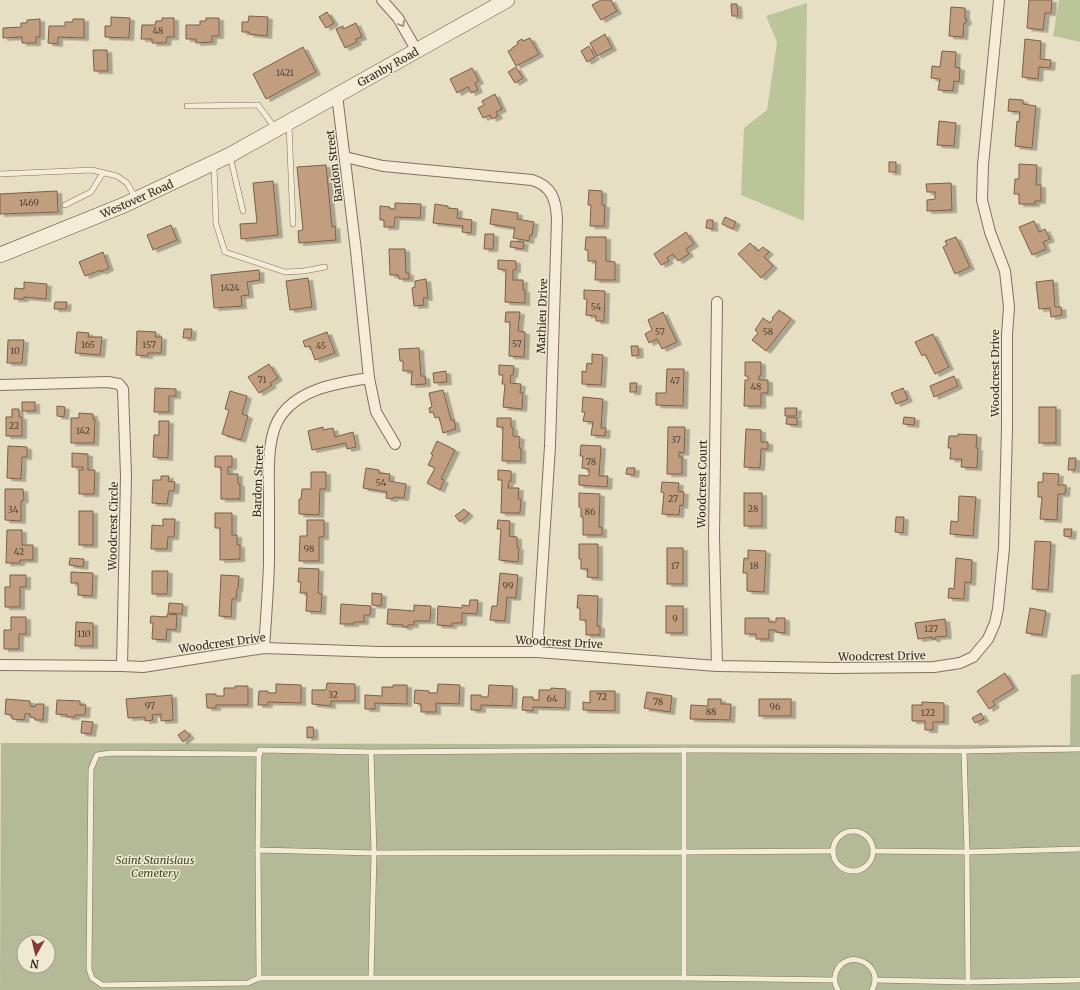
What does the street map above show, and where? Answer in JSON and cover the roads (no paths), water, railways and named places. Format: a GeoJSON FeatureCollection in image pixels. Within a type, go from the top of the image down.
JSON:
{"type":"FeatureCollection","features":[{"type":"Feature","properties":{"kind":"main road","name":"Granby Road"},"geometry":{"type":"LineString","coordinates":[[278,128],[507,0]]}},
{"type":"Feature","properties":{"kind":"main road","name":"Westover Road"},"geometry":{"type":"LineString","coordinates":[[0,255],[136,200],[230,155],[278,128]]}},
{"type":"Feature","properties":{"kind":"street"},"geometry":{"type":"LineString","coordinates":[[382,0],[398,18],[417,51]]}},
{"type":"Feature","properties":{"kind":"street","name":"Woodcrest Drive"},"geometry":{"type":"LineString","coordinates":[[122,666],[143,667],[264,648],[380,652],[536,652],[717,666],[833,668],[946,666],[960,663],[973,657],[983,646],[992,631],[998,608],[1004,548],[1007,427],[1007,335],[1009,307],[1005,270],[990,232],[982,200],[983,166],[999,0]]}},
{"type":"Feature","properties":{"kind":"street","name":"Bardon Street"},"geometry":{"type":"LineString","coordinates":[[337,95],[369,378],[376,412],[395,444]]}},
{"type":"Feature","properties":{"kind":"street","name":"Mathieu Drive"},"geometry":{"type":"LineString","coordinates":[[345,157],[383,166],[532,180],[541,183],[548,189],[555,202],[557,219],[550,446],[536,652]]}},
{"type":"Feature","properties":{"kind":"street","name":"Woodcrest Court"},"geometry":{"type":"LineString","coordinates":[[717,302],[714,536],[717,666]]}},
{"type":"Feature","properties":{"kind":"street","name":"Bardon Street"},"geometry":{"type":"LineString","coordinates":[[264,648],[269,564],[270,462],[272,435],[276,423],[289,407],[309,393],[336,384],[369,378]]}},
{"type":"Feature","properties":{"kind":"street","name":"Woodcrest Circle"},"geometry":{"type":"LineString","coordinates":[[0,385],[108,382],[119,384],[123,389],[126,476],[122,666]]}},
{"type":"Feature","properties":{"kind":"street"},"geometry":{"type":"LineString","coordinates":[[0,665],[122,666]]}},
{"type":"Feature","properties":{"kind":"lane"},"geometry":{"type":"LineString","coordinates":[[187,106],[258,105],[278,128],[293,224]]}},
{"type":"Feature","properties":{"kind":"lane"},"geometry":{"type":"LineString","coordinates":[[230,155],[243,212]]}},
{"type":"Feature","properties":{"kind":"lane"},"geometry":{"type":"LineString","coordinates":[[214,162],[216,224],[225,252],[285,272],[304,271],[325,267]]}},
{"type":"Feature","properties":{"kind":"lane"},"geometry":{"type":"LineString","coordinates":[[0,174],[92,170],[117,176],[127,183],[136,200]]}},
{"type":"Feature","properties":{"kind":"lane"},"geometry":{"type":"LineString","coordinates":[[65,205],[91,192],[103,173]]}},
{"type":"Feature","properties":{"kind":"lane"},"geometry":{"type":"LineString","coordinates":[[259,978],[259,750],[371,752],[684,750],[964,751],[1080,749]]}},
{"type":"Feature","properties":{"kind":"lane"},"geometry":{"type":"LineString","coordinates":[[684,750],[684,978]]}},
{"type":"Feature","properties":{"kind":"lane"},"geometry":{"type":"LineString","coordinates":[[964,751],[967,852],[968,982]]}},
{"type":"Feature","properties":{"kind":"lane"},"geometry":{"type":"LineString","coordinates":[[370,978],[374,853],[371,752]]}},
{"type":"Feature","properties":{"kind":"lane"},"geometry":{"type":"LineString","coordinates":[[260,754],[111,753],[97,755],[91,768],[89,969],[92,978],[102,985],[248,983],[259,978],[684,978],[834,980]]}},
{"type":"Feature","properties":{"kind":"lane"},"geometry":{"type":"LineString","coordinates":[[854,830],[866,834],[873,845],[874,851],[873,858],[869,864],[863,869],[857,871],[849,871],[837,864],[832,851],[837,838],[841,834],[854,830]]}},
{"type":"Feature","properties":{"kind":"lane"},"geometry":{"type":"LineString","coordinates":[[874,851],[967,852],[1080,849]]}},
{"type":"Feature","properties":{"kind":"lane"},"geometry":{"type":"LineString","coordinates":[[258,850],[374,853],[832,851]]}},
{"type":"Feature","properties":{"kind":"lane"},"geometry":{"type":"LineString","coordinates":[[838,990],[834,980],[835,974],[842,963],[854,959],[867,963],[874,973],[875,980],[872,990]]}},
{"type":"Feature","properties":{"kind":"lane"},"geometry":{"type":"LineString","coordinates":[[875,980],[968,982],[1080,980]]}},
{"type":"Feature","properties":{"kind":"park label","name":"Saint Stanislaus Cemetery"},"geometry":{"type":"Point","coordinates":[155,866]}}]}
